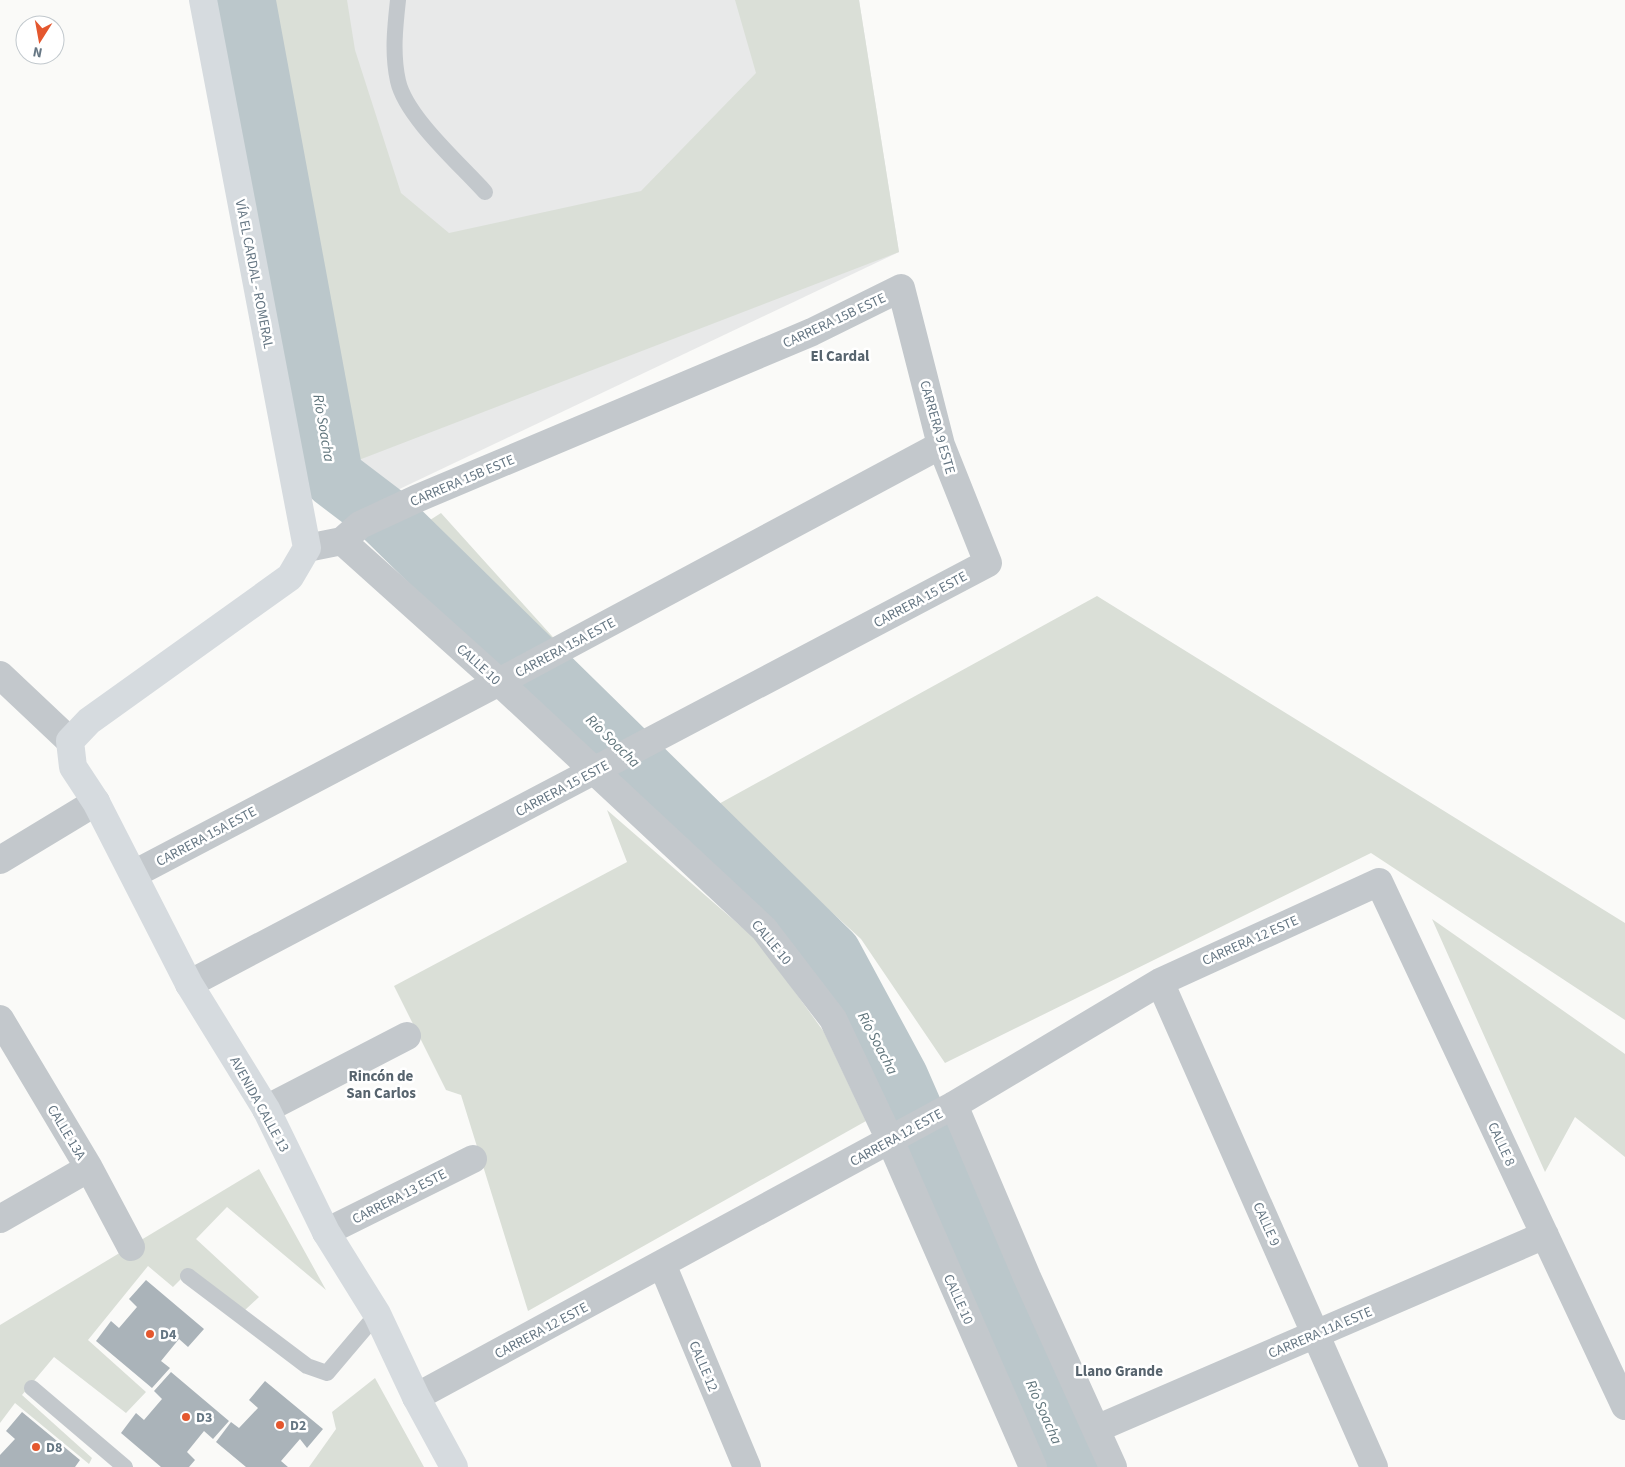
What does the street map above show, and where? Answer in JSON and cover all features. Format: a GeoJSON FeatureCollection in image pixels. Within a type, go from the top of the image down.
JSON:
{"type":"FeatureCollection","features":[{"type":"Feature","properties":{"kind":"main road","name":"VÍA EL CARDAL - ROMERAL"},"geometry":{"type":"LineString","coordinates":[[203,0],[307,548]]}},
{"type":"Feature","properties":{"kind":"main road"},"geometry":{"type":"LineString","coordinates":[[70,741],[89,720],[290,577],[307,548]]}},
{"type":"Feature","properties":{"kind":"main road","name":"AVENIDA CALLE 13"},"geometry":{"type":"LineString","coordinates":[[70,741],[73,766],[96,802],[189,984],[266,1109],[326,1232],[377,1314],[416,1397],[454,1467]]}},
{"type":"Feature","properties":{"kind":"street","name":"CARRERA 15B ESTE"},"geometry":{"type":"LineString","coordinates":[[307,548],[351,533],[416,500],[812,332],[900,288]]}},
{"type":"Feature","properties":{"kind":"street","name":"CARRERA 9 ESTE"},"geometry":{"type":"LineString","coordinates":[[900,288],[940,445],[988,563]]}},
{"type":"Feature","properties":{"kind":"street","name":"CARRERA 15A ESTE"},"geometry":{"type":"LineString","coordinates":[[134,874],[509,677],[940,445]]}},
{"type":"Feature","properties":{"kind":"street","name":"CALLE 10"},"geometry":{"type":"LineString","coordinates":[[351,533],[509,677],[602,766],[764,929],[833,1019],[895,1138],[1032,1467]]}},
{"type":"Feature","properties":{"kind":"street","name":"CARRERA 15 ESTE"},"geometry":{"type":"LineString","coordinates":[[189,984],[988,563]]}},
{"type":"Feature","properties":{"kind":"street"},"geometry":{"type":"LineString","coordinates":[[0,675],[70,741]]}},
{"type":"Feature","properties":{"kind":"street"},"geometry":{"type":"LineString","coordinates":[[0,860],[96,802]]}},
{"type":"Feature","properties":{"kind":"street","name":"CARRERA 12 ESTE"},"geometry":{"type":"LineString","coordinates":[[416,1397],[895,1138],[1160,982],[1379,882]]}},
{"type":"Feature","properties":{"kind":"street","name":"CALLE 8"},"geometry":{"type":"LineString","coordinates":[[1379,882],[1625,1406]]}},
{"type":"Feature","properties":{"kind":"street","name":"CALLE 9"},"geometry":{"type":"LineString","coordinates":[[1160,982],[1374,1467]]}},
{"type":"Feature","properties":{"kind":"street","name":"CALLE 13A"},"geometry":{"type":"LineString","coordinates":[[0,1019],[89,1168],[131,1247]]}},
{"type":"Feature","properties":{"kind":"street"},"geometry":{"type":"LineString","coordinates":[[266,1109],[407,1036]]}},
{"type":"Feature","properties":{"kind":"street"},"geometry":{"type":"LineString","coordinates":[[946,1109],[1113,1467]]}},
{"type":"Feature","properties":{"kind":"street","name":"CARRERA 13 ESTE"},"geometry":{"type":"LineString","coordinates":[[326,1232],[472,1159]]}},
{"type":"Feature","properties":{"kind":"street"},"geometry":{"type":"LineString","coordinates":[[0,1220],[89,1168]]}},
{"type":"Feature","properties":{"kind":"street","name":"CARRERA 11A ESTE"},"geometry":{"type":"LineString","coordinates":[[1096,1429],[1545,1235]]}},
{"type":"Feature","properties":{"kind":"street","name":"CALLE 12"},"geometry":{"type":"LineString","coordinates":[[662,1264],[746,1467]]}},
{"type":"Feature","properties":{"kind":"lane"},"geometry":{"type":"LineString","coordinates":[[398,0],[394,41],[398,82],[410,110],[485,192]]}},
{"type":"Feature","properties":{"kind":"lane"},"geometry":{"type":"LineString","coordinates":[[188,1276],[307,1366],[327,1373],[377,1314]]}},
{"type":"Feature","properties":{"kind":"lane"},"geometry":{"type":"LineString","coordinates":[[32,1388],[125,1467]]}},
{"type":"Feature","properties":{"kind":"shaded area"},"geometry":{"type":"Polygon","coordinates":[[[254,0],[347,0],[355,50],[401,193],[449,233],[641,191],[756,73],[735,0],[859,0],[899,252],[351,463],[254,0]]]}},
{"type":"Feature","properties":{"kind":"shaded area"},"geometry":{"type":"Polygon","coordinates":[[[257,0],[859,0],[899,252],[389,494],[351,463],[257,0]]]}},
{"type":"Feature","properties":{"kind":"shaded area"},"geometry":{"type":"Polygon","coordinates":[[[441,513],[706,807],[851,941],[948,1113],[1107,1467],[1054,1467],[904,1132],[810,965],[764,915],[504,657],[380,552],[441,513]]]}},
{"type":"Feature","properties":{"kind":"shaded area"},"geometry":{"type":"Polygon","coordinates":[[[1097,596],[1625,923],[1625,1020],[1371,853],[945,1063],[861,939],[715,806],[1097,596]]]}},
{"type":"Feature","properties":{"kind":"shaded area"},"geometry":{"type":"Polygon","coordinates":[[[607,810],[759,942],[824,1032],[866,1121],[528,1311],[461,1095],[446,1090],[394,986],[627,862],[607,810]]]}},
{"type":"Feature","properties":{"kind":"shaded area"},"geometry":{"type":"Polygon","coordinates":[[[1432,919],[1625,1054],[1625,1157],[1575,1117],[1545,1172],[1432,919]]]}},
{"type":"Feature","properties":{"kind":"shaded area"},"geometry":{"type":"Polygon","coordinates":[[[259,1169],[326,1290],[227,1207],[196,1239],[259,1297],[245,1310],[191,1269],[173,1287],[148,1266],[88,1340],[146,1392],[126,1413],[54,1357],[22,1395],[92,1458],[89,1464],[15,1403],[0,1423],[0,1325],[259,1169]]]}},
{"type":"Feature","properties":{"kind":"shaded area"},"geometry":{"type":"Polygon","coordinates":[[[375,1378],[424,1467],[309,1467],[336,1429],[332,1412],[375,1378]]]}},
{"type":"Feature","properties":{"kind":"building","name":"D4"},"geometry":{"type":"Polygon","coordinates":[[[146,1280],[204,1329],[188,1347],[179,1339],[161,1361],[170,1368],[152,1388],[96,1341],[111,1321],[119,1328],[137,1307],[129,1299],[146,1280]]]}},
{"type":"Feature","properties":{"kind":"building","name":"D3"},"geometry":{"type":"Polygon","coordinates":[[[171,1372],[229,1421],[213,1439],[204,1431],[187,1452],[195,1460],[189,1467],[161,1467],[121,1433],[136,1413],[144,1420],[162,1399],[154,1391],[171,1372]]]}},
{"type":"Feature","properties":{"kind":"building","name":"D2"},"geometry":{"type":"Polygon","coordinates":[[[265,1381],[323,1429],[307,1448],[300,1439],[281,1461],[288,1467],[246,1467],[216,1442],[231,1422],[239,1428],[258,1408],[249,1400],[265,1381]]]}},
{"type":"Feature","properties":{"kind":"building","name":"D8"},"geometry":{"type":"Polygon","coordinates":[[[22,1412],[80,1460],[75,1467],[0,1467],[0,1455],[15,1439],[6,1431],[22,1412]]]}},
{"type":"Feature","properties":{"kind":"waterway","name":"Río Soacha"},"geometry":{"type":"LineString","coordinates":[[245,0],[333,477],[383,515],[831,954],[898,1078],[1068,1467]]}},
{"type":"Feature","properties":{"kind":"place","name":"D4"},"geometry":{"type":"Point","coordinates":[150,1334]}},
{"type":"Feature","properties":{"kind":"place","name":"D3"},"geometry":{"type":"Point","coordinates":[186,1417]}},
{"type":"Feature","properties":{"kind":"place","name":"D2"},"geometry":{"type":"Point","coordinates":[280,1425]}},
{"type":"Feature","properties":{"kind":"place","name":"D8"},"geometry":{"type":"Point","coordinates":[36,1447]}},
{"type":"Feature","properties":{"kind":"district","name":"El Cardal"},"geometry":{"type":"Point","coordinates":[840,356]}},
{"type":"Feature","properties":{"kind":"district","name":"Rincón de San Carlos"},"geometry":{"type":"Point","coordinates":[381,1084]}},
{"type":"Feature","properties":{"kind":"district","name":"Llano Grande"},"geometry":{"type":"Point","coordinates":[1119,1371]}}]}
